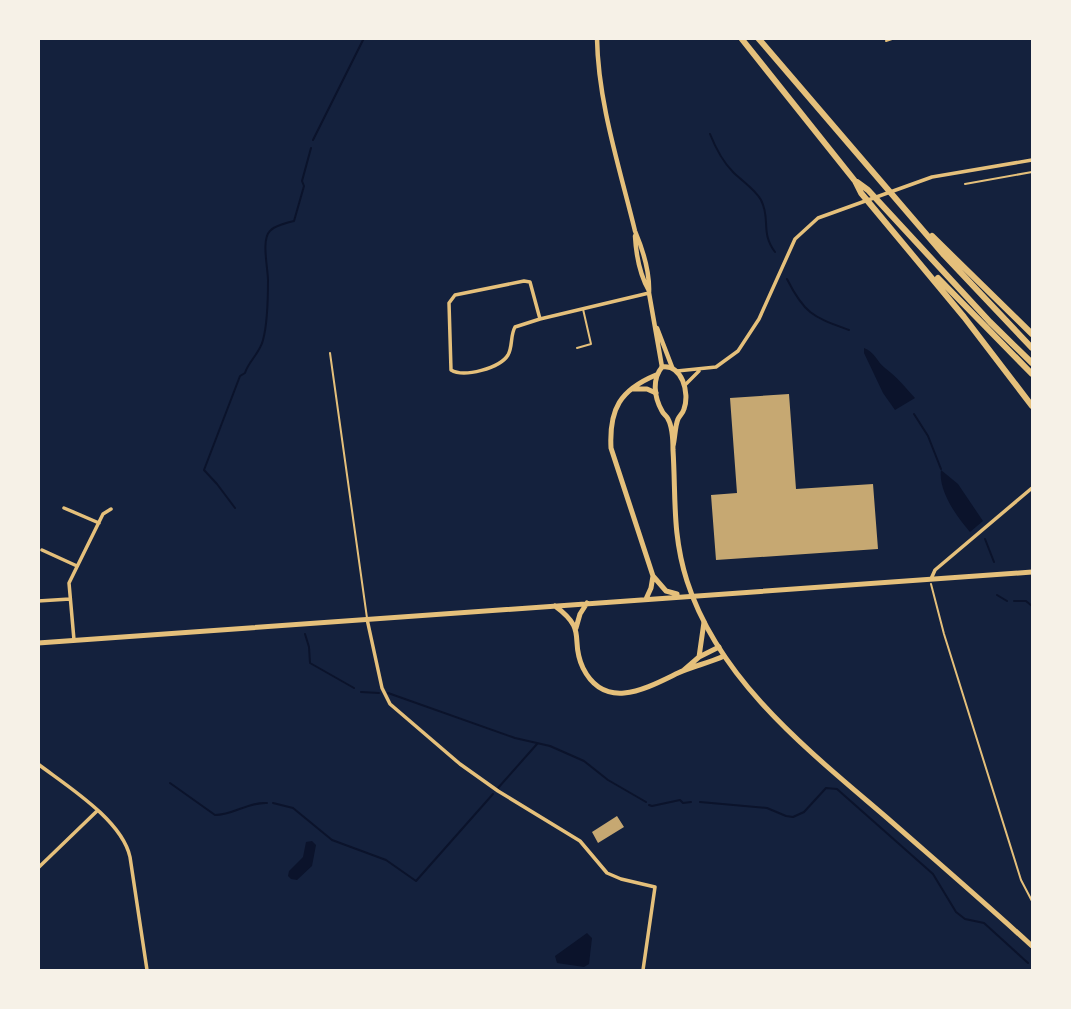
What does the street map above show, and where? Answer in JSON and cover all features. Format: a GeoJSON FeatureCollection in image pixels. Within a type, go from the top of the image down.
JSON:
{"type":"FeatureCollection","features":[{"type":"Feature","properties":{"kind":"highway"},"geometry":{"type":"LineString","coordinates":[[741,38],[1032,406]]}},
{"type":"Feature","properties":{"kind":"highway"},"geometry":{"type":"LineString","coordinates":[[758,38],[901,205],[997,313],[1032,348]]}},
{"type":"Feature","properties":{"kind":"highway"},"geometry":{"type":"LineString","coordinates":[[864,192],[886,210],[1032,363]]}},
{"type":"Feature","properties":{"kind":"highway"},"geometry":{"type":"LineString","coordinates":[[901,205],[1032,334]]}},
{"type":"Feature","properties":{"kind":"highway"},"geometry":{"type":"LineString","coordinates":[[905,244],[1032,374]]}},
{"type":"Feature","properties":{"kind":"main road"},"geometry":{"type":"LineString","coordinates":[[673,446],[678,419],[684,411],[684,386],[675,369],[662,367],[656,375],[636,383],[623,396],[613,415],[611,448],[653,576],[666,591],[687,595]]}},
{"type":"Feature","properties":{"kind":"main road"},"geometry":{"type":"LineString","coordinates":[[656,375],[656,393],[661,410],[668,418],[673,446],[677,538],[688,584],[704,622],[724,656],[766,706],[811,751],[1032,946]]}},
{"type":"Feature","properties":{"kind":"main road"},"geometry":{"type":"LineString","coordinates":[[632,389],[647,389],[656,393]]}},
{"type":"Feature","properties":{"kind":"main road"},"geometry":{"type":"LineString","coordinates":[[668,418],[678,419]]}},
{"type":"Feature","properties":{"kind":"main road"},"geometry":{"type":"LineString","coordinates":[[38,643],[1032,572]]}},
{"type":"Feature","properties":{"kind":"main road"},"geometry":{"type":"LineString","coordinates":[[646,599],[653,576]]}},
{"type":"Feature","properties":{"kind":"main road"},"geometry":{"type":"LineString","coordinates":[[587,603],[576,628],[579,656],[583,668],[592,680],[613,692],[627,694],[640,691],[724,656]]}},
{"type":"Feature","properties":{"kind":"main road"},"geometry":{"type":"LineString","coordinates":[[555,606],[568,616],[576,628]]}},
{"type":"Feature","properties":{"kind":"main road"},"geometry":{"type":"LineString","coordinates":[[699,657],[704,622]]}},
{"type":"Feature","properties":{"kind":"main road"},"geometry":{"type":"LineString","coordinates":[[681,672],[699,657],[719,647]]}},
{"type":"Feature","properties":{"kind":"street"},"geometry":{"type":"LineString","coordinates":[[597,38],[600,76],[608,119],[635,231],[644,283],[657,327],[662,367]]}},
{"type":"Feature","properties":{"kind":"street"},"geometry":{"type":"LineString","coordinates":[[657,327],[675,369],[701,370],[716,367],[727,360],[748,337],[795,239],[818,218],[932,177],[1032,160]]}},
{"type":"Feature","properties":{"kind":"street"},"geometry":{"type":"LineString","coordinates":[[540,318],[530,282],[455,295],[449,303],[451,370],[456,373],[472,373],[506,358],[515,327],[540,318],[649,293]]}},
{"type":"Feature","properties":{"kind":"street"},"geometry":{"type":"LineString","coordinates":[[684,386],[701,370]]}},
{"type":"Feature","properties":{"kind":"street"},"geometry":{"type":"LineString","coordinates":[[930,579],[934,570],[1032,488]]}},
{"type":"Feature","properties":{"kind":"street"},"geometry":{"type":"LineString","coordinates":[[64,508],[99,523]]}},
{"type":"Feature","properties":{"kind":"street"},"geometry":{"type":"LineString","coordinates":[[74,640],[69,583],[103,514],[111,509]]}},
{"type":"Feature","properties":{"kind":"street"},"geometry":{"type":"LineString","coordinates":[[42,550],[77,566]]}},
{"type":"Feature","properties":{"kind":"street"},"geometry":{"type":"LineString","coordinates":[[38,601],[70,599]]}},
{"type":"Feature","properties":{"kind":"street"},"geometry":{"type":"LineString","coordinates":[[367,619],[382,688],[390,704],[460,764],[498,791],[580,841],[607,873],[655,887],[643,971]]}},
{"type":"Feature","properties":{"kind":"street"},"geometry":{"type":"LineString","coordinates":[[38,764],[97,810],[128,848],[147,971]]}},
{"type":"Feature","properties":{"kind":"street"},"geometry":{"type":"LineString","coordinates":[[38,868],[97,810]]}},
{"type":"Feature","properties":{"kind":"lane"},"geometry":{"type":"LineString","coordinates":[[886,41],[895,38]]}},
{"type":"Feature","properties":{"kind":"lane"},"geometry":{"type":"LineString","coordinates":[[965,184],[1032,172]]}},
{"type":"Feature","properties":{"kind":"lane"},"geometry":{"type":"LineString","coordinates":[[577,348],[592,344],[583,308]]}},
{"type":"Feature","properties":{"kind":"lane"},"geometry":{"type":"LineString","coordinates":[[330,353],[367,619]]}},
{"type":"Feature","properties":{"kind":"path"},"geometry":{"type":"LineString","coordinates":[[930,579],[944,634],[1021,880],[1032,901]]}},
{"type":"Feature","properties":{"kind":"water"},"geometry":{"type":"Polygon","coordinates":[[[864,348],[915,398],[895,410],[883,393],[864,348]]]}},
{"type":"Feature","properties":{"kind":"water"},"geometry":{"type":"Polygon","coordinates":[[[941,470],[958,484],[983,521],[970,532],[945,495],[941,470]]]}},
{"type":"Feature","properties":{"kind":"water"},"geometry":{"type":"Polygon","coordinates":[[[312,841],[316,845],[312,866],[297,880],[291,879],[288,876],[289,871],[303,857],[306,842],[312,841]]]}},
{"type":"Feature","properties":{"kind":"water"},"geometry":{"type":"Polygon","coordinates":[[[587,933],[592,938],[589,964],[584,967],[557,963],[555,956],[587,933]]]}},
{"type":"Feature","properties":{"kind":"building"},"geometry":{"type":"Polygon","coordinates":[[[789,394],[796,489],[873,484],[878,549],[716,560],[711,495],[737,493],[730,398],[789,394]]]}},
{"type":"Feature","properties":{"kind":"building"},"geometry":{"type":"Polygon","coordinates":[[[617,816],[624,827],[598,843],[592,832],[617,816]]]}},
{"type":"Feature","properties":{"kind":"waterway"},"geometry":{"type":"LineString","coordinates":[[313,140],[364,38]]}},
{"type":"Feature","properties":{"kind":"waterway"},"geometry":{"type":"LineString","coordinates":[[710,134],[726,164],[761,200],[768,238],[775,252]]}},
{"type":"Feature","properties":{"kind":"waterway"},"geometry":{"type":"LineString","coordinates":[[235,508],[204,470],[240,376],[245,373],[261,345],[268,302],[267,235],[272,229],[294,221],[311,148]]}},
{"type":"Feature","properties":{"kind":"waterway"},"geometry":{"type":"LineString","coordinates":[[787,279],[805,308],[819,318],[849,330]]}},
{"type":"Feature","properties":{"kind":"waterway"},"geometry":{"type":"LineString","coordinates":[[914,414],[928,436],[941,469]]}},
{"type":"Feature","properties":{"kind":"waterway"},"geometry":{"type":"LineString","coordinates":[[985,539],[994,562]]}},
{"type":"Feature","properties":{"kind":"waterway"},"geometry":{"type":"LineString","coordinates":[[997,595],[1007,601]]}},
{"type":"Feature","properties":{"kind":"waterway"},"geometry":{"type":"LineString","coordinates":[[1014,601],[1026,601],[1032,606]]}},
{"type":"Feature","properties":{"kind":"waterway"},"geometry":{"type":"LineString","coordinates":[[305,634],[310,663],[354,688]]}},
{"type":"Feature","properties":{"kind":"waterway"},"geometry":{"type":"LineString","coordinates":[[361,692],[379,693]]}},
{"type":"Feature","properties":{"kind":"waterway"},"geometry":{"type":"LineString","coordinates":[[388,693],[515,738],[550,746],[584,761],[608,780],[646,802]]}},
{"type":"Feature","properties":{"kind":"waterway"},"geometry":{"type":"LineString","coordinates":[[498,788],[537,744]]}},
{"type":"Feature","properties":{"kind":"waterway"},"geometry":{"type":"LineString","coordinates":[[170,783],[215,815],[253,804],[267,803]]}},
{"type":"Feature","properties":{"kind":"waterway"},"geometry":{"type":"LineString","coordinates":[[700,802],[767,808],[793,817],[804,812],[826,788],[837,789],[933,874],[956,912],[965,919],[984,923],[1028,963]]}},
{"type":"Feature","properties":{"kind":"waterway"},"geometry":{"type":"LineString","coordinates":[[273,803],[293,808],[332,840],[386,860],[416,881],[493,794]]}},
{"type":"Feature","properties":{"kind":"waterway"},"geometry":{"type":"LineString","coordinates":[[649,805],[680,800],[683,803],[691,802]]}}]}
